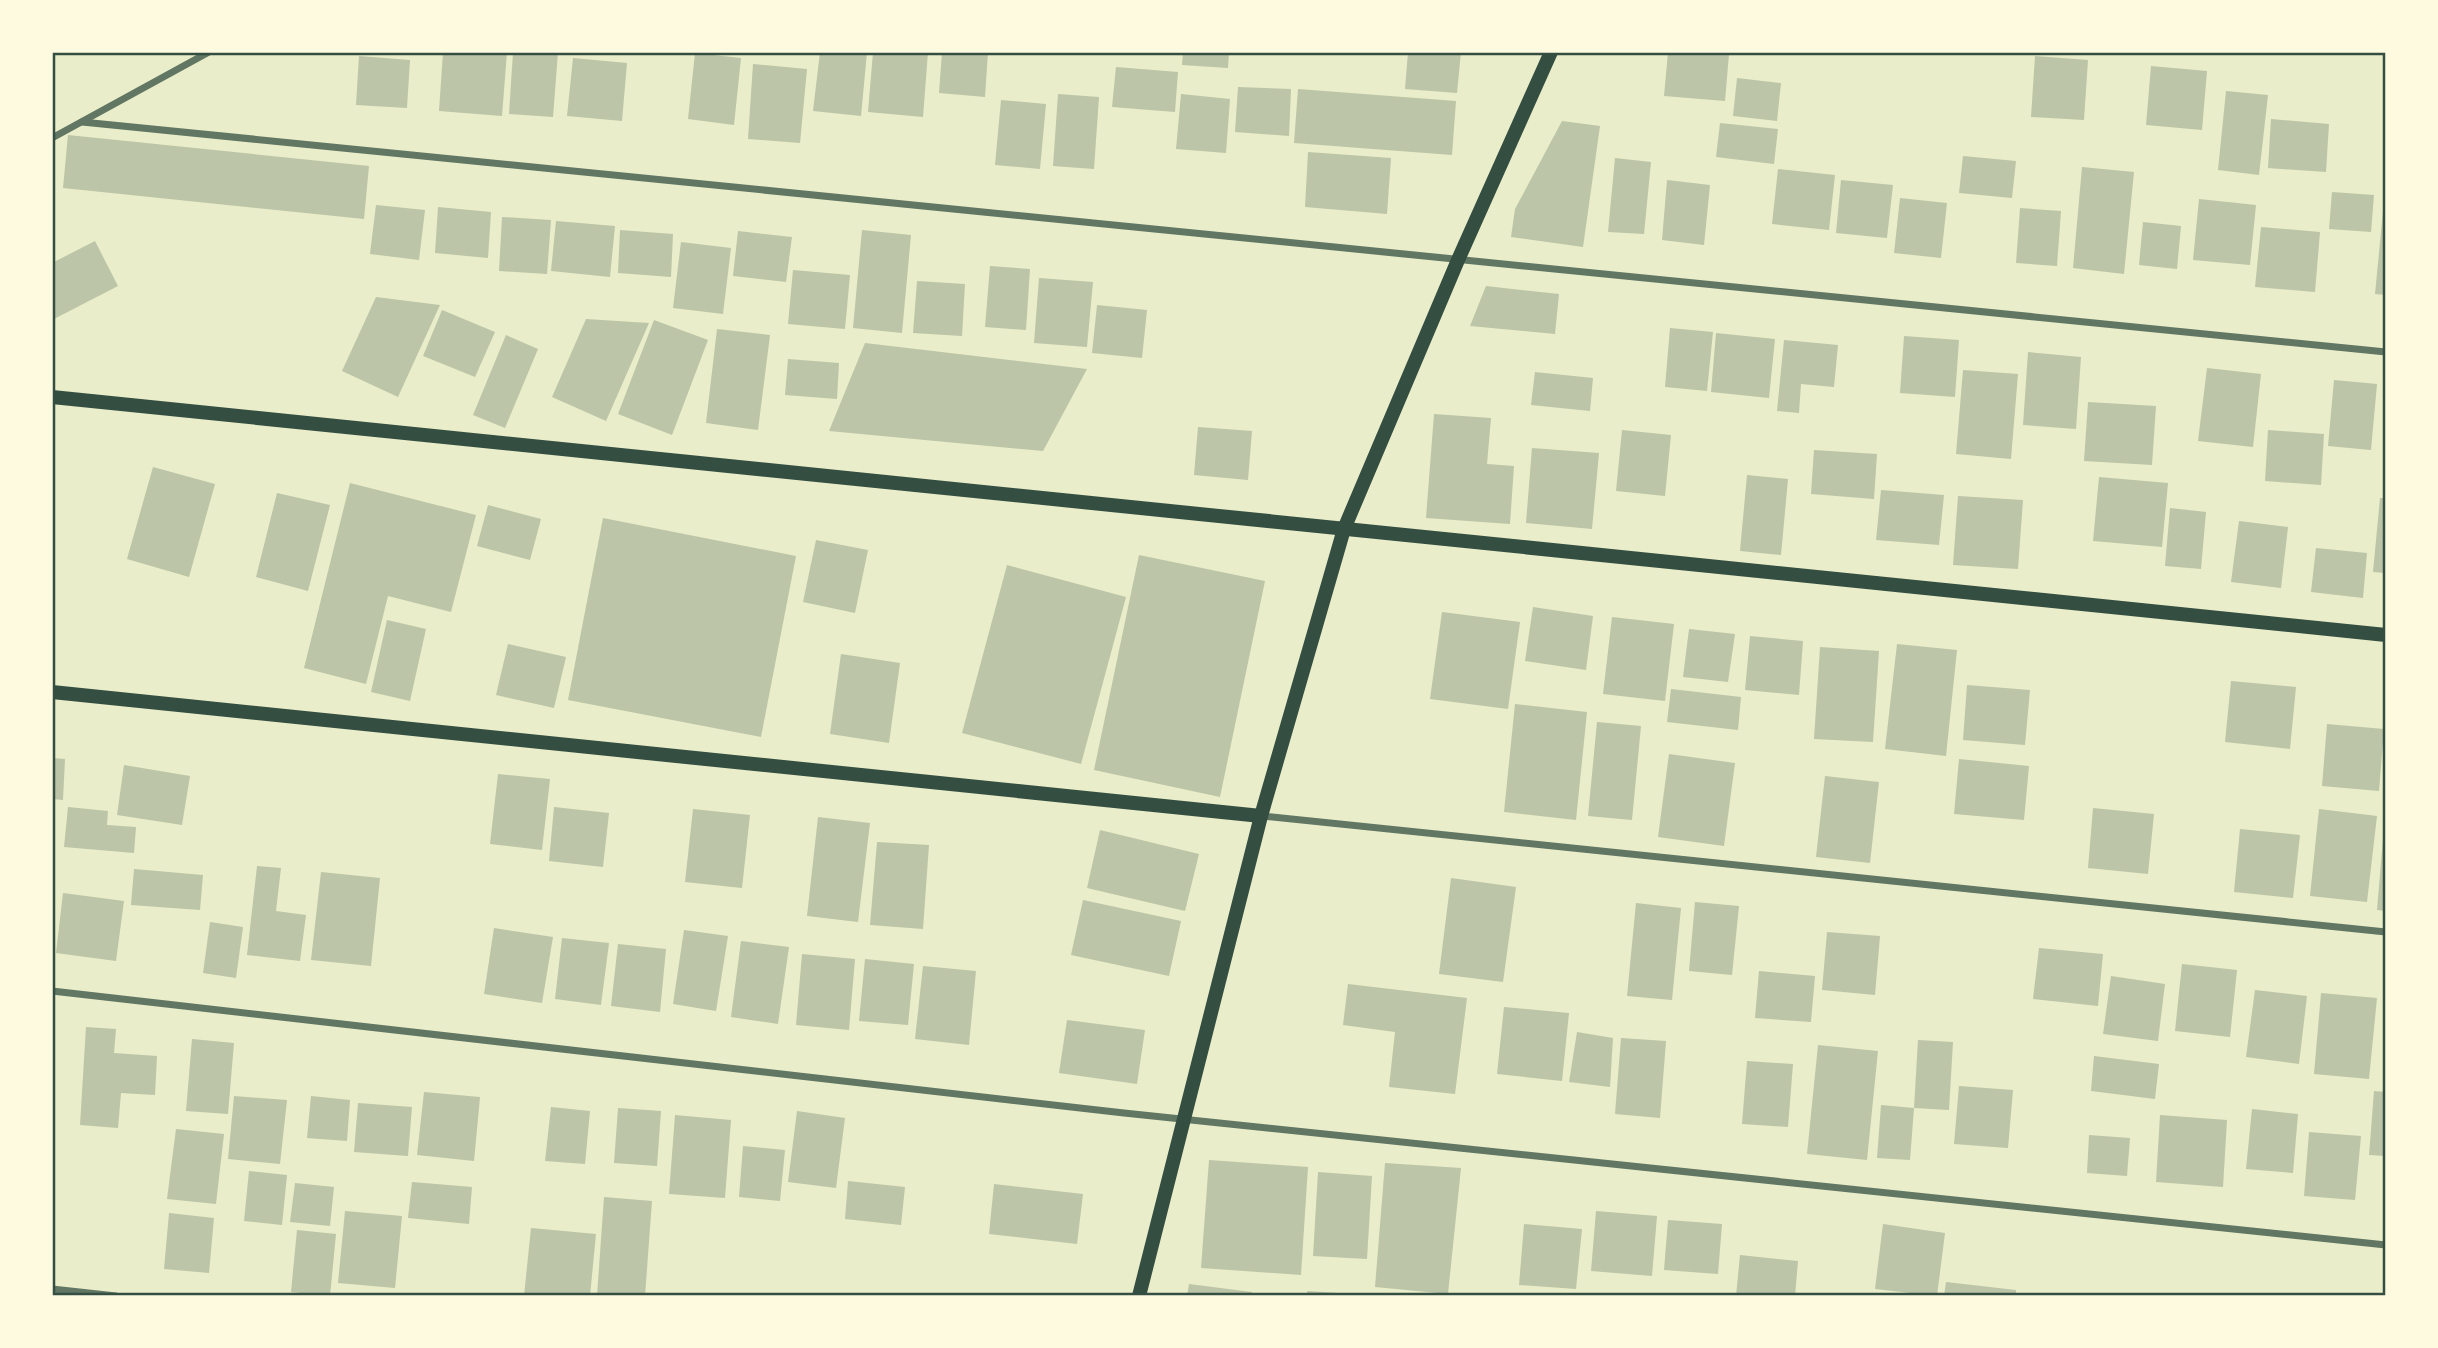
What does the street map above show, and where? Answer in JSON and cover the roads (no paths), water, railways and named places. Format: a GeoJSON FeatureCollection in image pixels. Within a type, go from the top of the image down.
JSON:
{"type":"FeatureCollection","features":[{"type":"Feature","properties":{"kind":"main road"},"geometry":{"type":"LineString","coordinates":[[1139,1296],[1261,816],[1344,529],[1550,52]]}},
{"type":"Feature","properties":{"kind":"main road"},"geometry":{"type":"LineString","coordinates":[[52,397],[2385,635]]}},
{"type":"Feature","properties":{"kind":"main road"},"geometry":{"type":"LineString","coordinates":[[52,692],[1261,816]]}},
{"type":"Feature","properties":{"kind":"street"},"geometry":{"type":"LineString","coordinates":[[52,138],[209,52]]}},
{"type":"Feature","properties":{"kind":"street"},"geometry":{"type":"LineString","coordinates":[[82,122],[2385,352]]}},
{"type":"Feature","properties":{"kind":"street"},"geometry":{"type":"LineString","coordinates":[[1261,816],[2385,932]]}},
{"type":"Feature","properties":{"kind":"street"},"geometry":{"type":"LineString","coordinates":[[52,990],[1184,1119],[2385,1245]]}},
{"type":"Feature","properties":{"kind":"street"},"geometry":{"type":"LineString","coordinates":[[52,1289],[116,1296]]}}]}
